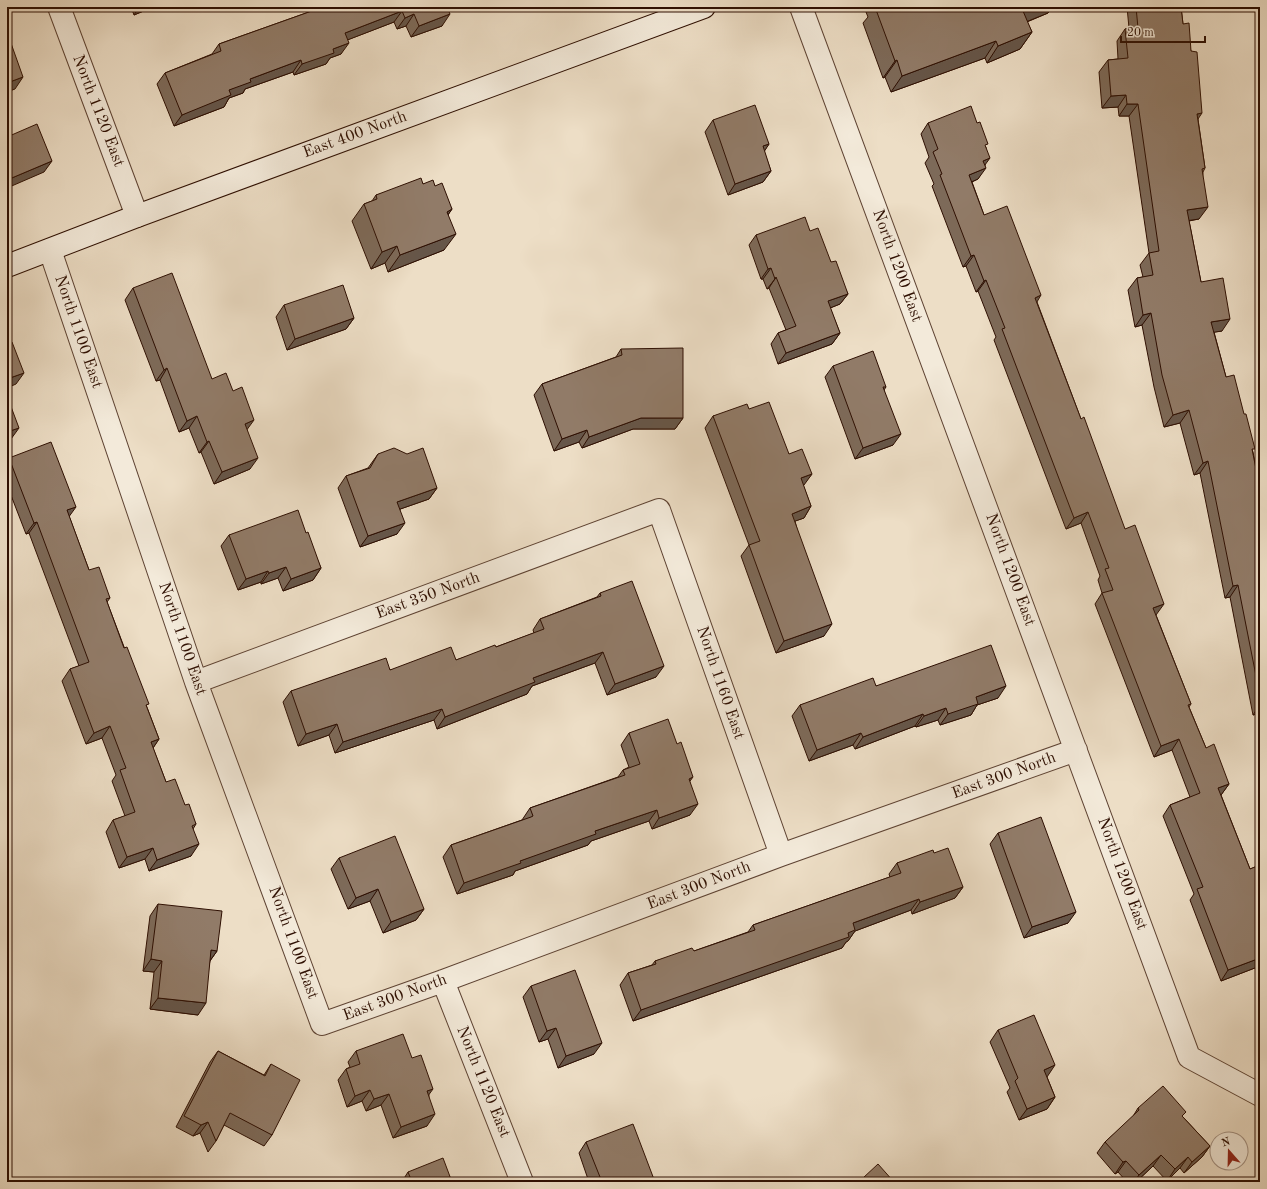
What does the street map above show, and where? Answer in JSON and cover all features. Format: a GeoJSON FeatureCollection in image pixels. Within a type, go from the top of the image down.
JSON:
{"type":"FeatureCollection","features":[{"type":"Feature","properties":{"kind":"street","name":"North 1120 East"},"geometry":{"type":"LineString","coordinates":[[58,7],[137,216]]}},
{"type":"Feature","properties":{"kind":"street","name":"East 400 North"},"geometry":{"type":"LineString","coordinates":[[7,266],[137,216],[704,7]]}},
{"type":"Feature","properties":{"kind":"street","name":"North 1200 East"},"geometry":{"type":"LineString","coordinates":[[801,7],[1189,1057],[1260,1095]]}},
{"type":"Feature","properties":{"kind":"street","name":"North 1100 East"},"geometry":{"type":"LineString","coordinates":[[50,250],[196,682],[322,1024]]}},
{"type":"Feature","properties":{"kind":"street","name":"East 350 North"},"geometry":{"type":"LineString","coordinates":[[196,682],[660,510]]}},
{"type":"Feature","properties":{"kind":"street","name":"North 1160 East"},"geometry":{"type":"LineString","coordinates":[[660,510],[781,855]]}},
{"type":"Feature","properties":{"kind":"street","name":"East 300 North"},"geometry":{"type":"LineString","coordinates":[[322,1024],[443,981],[781,855],[1076,750]]}},
{"type":"Feature","properties":{"kind":"street","name":"North 1120 East"},"geometry":{"type":"LineString","coordinates":[[443,981],[522,1182]]}},
{"type":"Feature","properties":{"kind":"building"},"geometry":{"type":"Polygon","coordinates":[[[323,7],[447,7],[450,14],[419,26],[414,14],[405,18],[402,11],[345,33],[349,43],[333,49],[334,53],[302,64],[301,60],[250,79],[251,82],[229,90],[231,95],[182,115],[165,73],[221,51],[219,44],[323,7]]]}},
{"type":"Feature","properties":{"kind":"building"},"geometry":{"type":"Polygon","coordinates":[[[875,7],[1034,7],[1023,11],[1032,32],[998,46],[996,41],[902,76],[875,7]]]}},
{"type":"Feature","properties":{"kind":"building"},"geometry":{"type":"Polygon","coordinates":[[[1136,7],[1181,7],[1183,24],[1189,23],[1191,51],[1197,52],[1202,113],[1197,114],[1205,168],[1202,169],[1208,207],[1187,210],[1201,282],[1223,278],[1230,319],[1211,322],[1226,377],[1234,375],[1255,449],[1252,449],[1260,489],[1260,696],[1238,585],[1233,586],[1208,461],[1203,463],[1189,410],[1173,415],[1162,375],[1151,313],[1143,315],[1137,278],[1153,275],[1149,253],[1159,251],[1138,104],[1127,104],[1126,95],[1111,96],[1108,60],[1128,58],[1125,29],[1138,28],[1136,7]]]}},
{"type":"Feature","properties":{"kind":"building"},"geometry":{"type":"Polygon","coordinates":[[[7,32],[23,77],[7,83],[7,32]]]}},
{"type":"Feature","properties":{"kind":"building"},"geometry":{"type":"Polygon","coordinates":[[[755,105],[769,144],[763,146],[771,171],[735,184],[713,120],[755,105]]]}},
{"type":"Feature","properties":{"kind":"building"},"geometry":{"type":"Polygon","coordinates":[[[971,106],[977,123],[980,122],[988,144],[985,145],[990,158],[983,161],[986,168],[969,175],[984,215],[1007,206],[1041,295],[1035,298],[1081,419],[1084,417],[1125,529],[1135,525],[1164,604],[1153,608],[1191,704],[1188,705],[1206,748],[1214,744],[1229,784],[1218,788],[1250,869],[1260,865],[1260,958],[1228,970],[1197,889],[1203,887],[1170,805],[1200,793],[1179,739],[1161,746],[1102,593],[1113,590],[1105,569],[1109,568],[1088,512],[1074,518],[1002,329],[1005,328],[986,280],[984,281],[974,255],[971,256],[940,175],[942,174],[933,152],[938,149],[928,123],[971,106]]]}},
{"type":"Feature","properties":{"kind":"building"},"geometry":{"type":"Polygon","coordinates":[[[37,124],[52,161],[7,180],[7,137],[37,124]]]}},
{"type":"Feature","properties":{"kind":"building"},"geometry":{"type":"Polygon","coordinates":[[[421,178],[423,184],[433,180],[435,186],[442,183],[452,209],[447,212],[456,234],[400,255],[397,246],[382,252],[364,204],[377,199],[376,195],[421,178]]]}},
{"type":"Feature","properties":{"kind":"building"},"geometry":{"type":"Polygon","coordinates":[[[805,217],[810,231],[818,228],[831,262],[836,261],[848,294],[828,301],[840,333],[786,353],[778,333],[796,326],[776,277],[775,279],[771,268],[768,269],[756,235],[805,217]]]}},
{"type":"Feature","properties":{"kind":"building"},"geometry":{"type":"Polygon","coordinates":[[[172,273],[212,379],[226,373],[233,391],[242,387],[254,420],[245,424],[258,458],[222,472],[209,441],[207,442],[197,416],[187,421],[167,368],[164,370],[133,288],[172,273]]]}},
{"type":"Feature","properties":{"kind":"building"},"geometry":{"type":"Polygon","coordinates":[[[343,285],[354,318],[295,339],[284,305],[343,285]]]}},
{"type":"Feature","properties":{"kind":"building"},"geometry":{"type":"Polygon","coordinates":[[[12,342],[24,373],[7,379],[7,344],[12,342]]]}},
{"type":"Feature","properties":{"kind":"building"},"geometry":{"type":"Polygon","coordinates":[[[683,348],[683,418],[641,418],[589,437],[587,430],[562,439],[542,384],[622,355],[621,349],[683,348]]]}},
{"type":"Feature","properties":{"kind":"building"},"geometry":{"type":"Polygon","coordinates":[[[873,351],[886,387],[883,387],[901,434],[863,448],[833,366],[873,351]]]}},
{"type":"Feature","properties":{"kind":"building"},"geometry":{"type":"Polygon","coordinates":[[[7,396],[19,428],[7,432],[7,396]]]}},
{"type":"Feature","properties":{"kind":"building"},"geometry":{"type":"Polygon","coordinates":[[[769,402],[789,454],[802,449],[812,474],[801,478],[811,506],[792,514],[832,624],[784,641],[749,545],[760,541],[713,416],[747,404],[749,409],[769,402]]]}},
{"type":"Feature","properties":{"kind":"building"},"geometry":{"type":"Polygon","coordinates":[[[51,442],[76,507],[67,510],[89,570],[99,567],[110,598],[106,599],[124,648],[127,647],[149,704],[146,705],[159,739],[151,742],[166,782],[175,779],[185,805],[189,804],[196,824],[192,826],[199,844],[157,860],[153,848],[127,857],[113,820],[135,812],[120,770],[126,768],[110,726],[94,733],[70,669],[89,662],[37,522],[34,523],[9,458],[51,442]]]}},
{"type":"Feature","properties":{"kind":"building"},"geometry":{"type":"Polygon","coordinates":[[[394,448],[407,454],[423,448],[437,488],[397,502],[405,523],[368,536],[346,476],[370,468],[378,454],[394,448]]]}},
{"type":"Feature","properties":{"kind":"building"},"geometry":{"type":"Polygon","coordinates":[[[298,510],[321,568],[291,579],[286,567],[269,573],[268,571],[246,579],[229,535],[298,510]]]}},
{"type":"Feature","properties":{"kind":"building"},"geometry":{"type":"Polygon","coordinates":[[[632,581],[664,666],[615,684],[603,652],[533,678],[535,682],[445,717],[442,709],[343,742],[337,724],[306,734],[291,691],[386,658],[390,670],[451,647],[456,660],[544,629],[540,619],[601,596],[600,593],[632,581]]]}},
{"type":"Feature","properties":{"kind":"building"},"geometry":{"type":"Polygon","coordinates":[[[991,645],[1006,686],[976,697],[978,704],[948,714],[946,708],[924,716],[923,714],[863,737],[861,733],[817,750],[800,705],[873,678],[876,686],[991,645]]]}},
{"type":"Feature","properties":{"kind":"building"},"geometry":{"type":"Polygon","coordinates":[[[668,719],[677,744],[681,742],[693,777],[689,779],[698,804],[659,818],[657,810],[595,831],[596,834],[464,883],[451,845],[531,817],[533,816],[530,808],[625,775],[623,770],[640,764],[629,733],[668,719]]]}},
{"type":"Feature","properties":{"kind":"building"},"geometry":{"type":"Polygon","coordinates":[[[1041,817],[1076,912],[1032,927],[998,833],[1041,817]]]}},
{"type":"Feature","properties":{"kind":"building"},"geometry":{"type":"Polygon","coordinates":[[[395,836],[424,909],[391,922],[378,889],[356,898],[339,858],[395,836]]]}},
{"type":"Feature","properties":{"kind":"building"},"geometry":{"type":"Polygon","coordinates":[[[948,848],[963,887],[920,902],[919,899],[853,923],[855,930],[848,933],[849,937],[641,1010],[628,973],[656,964],[655,961],[692,948],[694,951],[755,930],[753,925],[901,873],[897,863],[933,850],[934,853],[948,848]]]}},
{"type":"Feature","properties":{"kind":"building"},"geometry":{"type":"Polygon","coordinates":[[[158,904],[222,911],[217,951],[211,950],[206,1003],[158,998],[162,961],[151,959],[158,904]]]}},
{"type":"Feature","properties":{"kind":"building"},"geometry":{"type":"Polygon","coordinates":[[[575,970],[602,1043],[566,1056],[556,1028],[547,1031],[531,986],[575,970]]]}},
{"type":"Feature","properties":{"kind":"building"},"geometry":{"type":"Polygon","coordinates":[[[1034,1015],[1055,1065],[1044,1070],[1055,1097],[1027,1109],[1015,1081],[1018,1078],[998,1030],[1034,1015]]]}},
{"type":"Feature","properties":{"kind":"building"},"geometry":{"type":"Polygon","coordinates":[[[403,1034],[412,1058],[421,1055],[433,1089],[427,1091],[435,1114],[401,1127],[389,1094],[374,1099],[370,1090],[355,1096],[346,1069],[360,1064],[356,1051],[403,1034]]]}},
{"type":"Feature","properties":{"kind":"building"},"geometry":{"type":"Polygon","coordinates":[[[218,1051],[265,1076],[271,1064],[300,1080],[272,1135],[230,1113],[216,1141],[208,1122],[201,1125],[184,1116],[218,1051]]]}},
{"type":"Feature","properties":{"kind":"building"},"geometry":{"type":"Polygon","coordinates":[[[1163,1086],[1186,1112],[1182,1116],[1209,1145],[1209,1147],[1192,1162],[1188,1157],[1175,1169],[1161,1155],[1139,1175],[1126,1161],[1123,1162],[1105,1142],[1139,1110],[1138,1108],[1163,1086]]]}},
{"type":"Feature","properties":{"kind":"building"},"geometry":{"type":"Polygon","coordinates":[[[633,1124],[655,1182],[602,1182],[586,1142],[633,1124]]]}},
{"type":"Feature","properties":{"kind":"building"},"geometry":{"type":"Polygon","coordinates":[[[443,1158],[452,1182],[400,1181],[410,1177],[408,1172],[443,1158]]]}},
{"type":"Feature","properties":{"kind":"building"},"geometry":{"type":"Polygon","coordinates":[[[878,1164],[894,1182],[851,1182],[851,1178],[863,1178],[878,1164]]]}},
{"type":"Feature","properties":{"kind":"building"},"geometry":{"type":"Polygon","coordinates":[[[968,1180],[984,1182],[968,1182],[968,1180]]]}}]}
